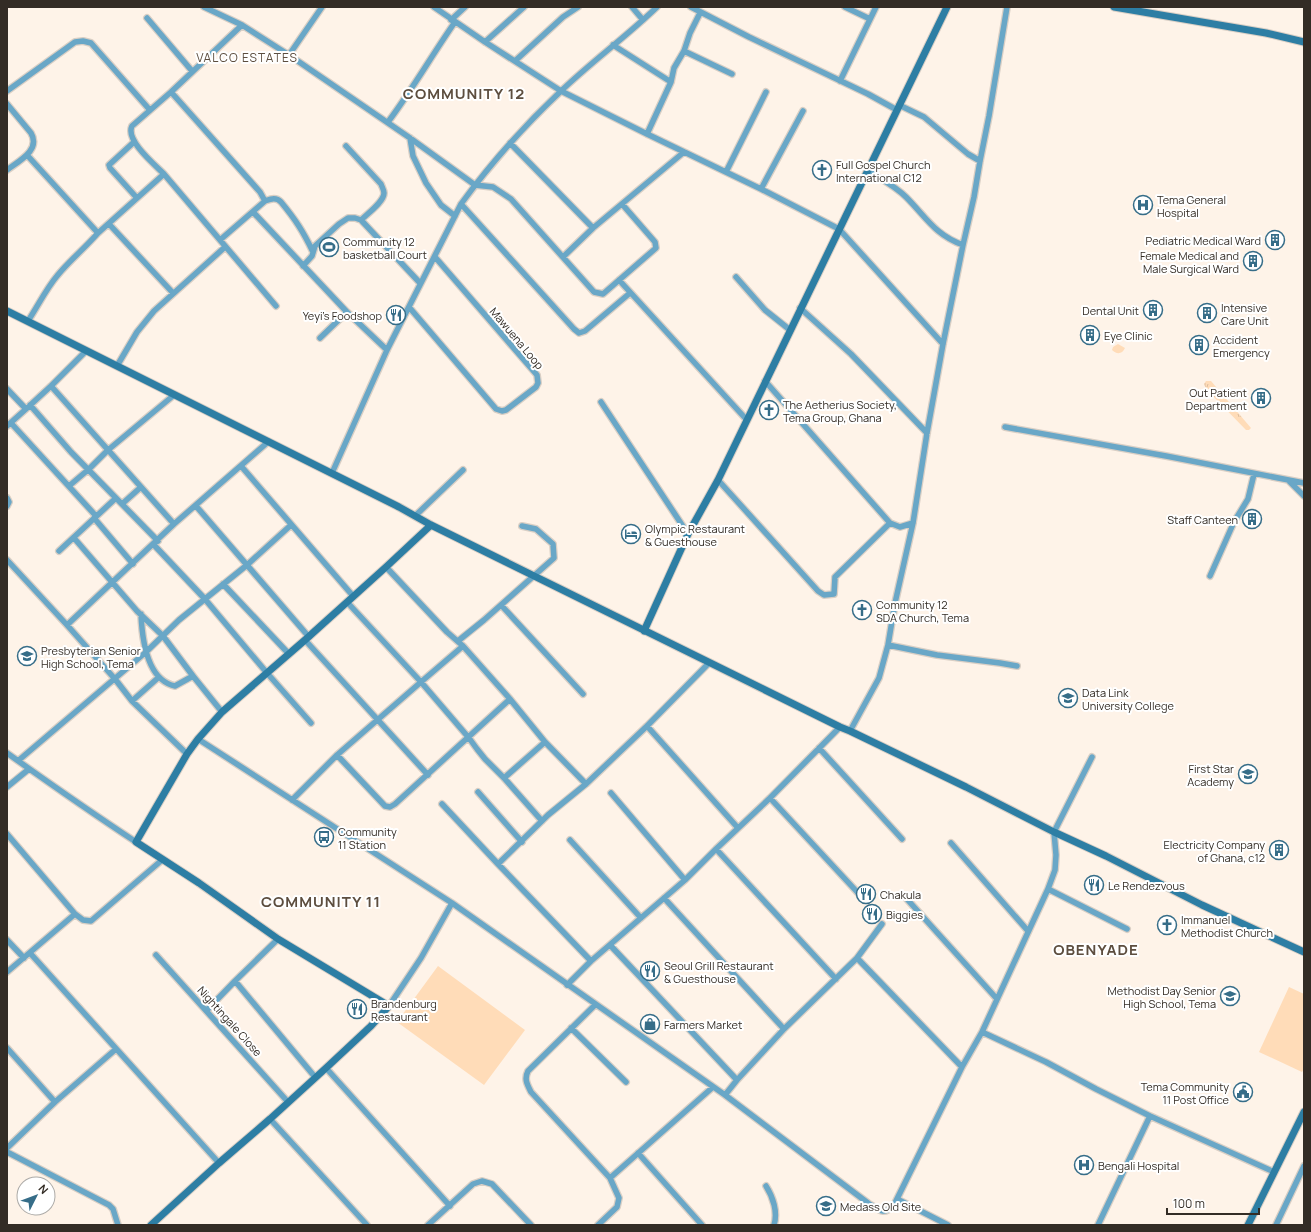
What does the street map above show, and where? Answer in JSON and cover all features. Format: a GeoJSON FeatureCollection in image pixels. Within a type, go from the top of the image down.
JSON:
{"type":"FeatureCollection","features":[{"type":"Feature","properties":{"kind":"street"},"geometry":{"type":"LineString","coordinates":[[204,7],[242,25],[288,55],[388,122],[475,185],[493,187],[511,199],[594,292],[603,294],[656,248],[654,242],[622,204]]}},
{"type":"Feature","properties":{"kind":"street"},"geometry":{"type":"LineString","coordinates":[[288,55],[322,7]]}},
{"type":"Feature","properties":{"kind":"street"},"geometry":{"type":"LineString","coordinates":[[434,7],[561,91],[839,229],[943,344]]}},
{"type":"Feature","properties":{"kind":"street"},"geometry":{"type":"LineString","coordinates":[[388,122],[406,97],[453,20],[465,7]]}},
{"type":"Feature","properties":{"kind":"street"},"geometry":{"type":"LineString","coordinates":[[485,42],[524,7]]}},
{"type":"Feature","properties":{"kind":"street"},"geometry":{"type":"LineString","coordinates":[[515,61],[558,22],[578,7]]}},
{"type":"Feature","properties":{"kind":"street"},"geometry":{"type":"LineString","coordinates":[[632,7],[643,20]]}},
{"type":"Feature","properties":{"kind":"street"},"geometry":{"type":"LineString","coordinates":[[332,473],[387,350],[461,204],[510,143],[534,117],[561,91],[657,7]]}},
{"type":"Feature","properties":{"kind":"street"},"geometry":{"type":"LineString","coordinates":[[691,7],[700,13],[840,81],[898,108],[924,117],[968,154],[980,161]]}},
{"type":"Feature","properties":{"kind":"street"},"geometry":{"type":"LineString","coordinates":[[845,7],[870,19]]}},
{"type":"Feature","properties":{"kind":"street"},"geometry":{"type":"LineString","coordinates":[[840,81],[876,7]]}},
{"type":"Feature","properties":{"kind":"street"},"geometry":{"type":"LineString","coordinates":[[644,631],[688,534],[718,480],[746,419],[947,7]]}},
{"type":"Feature","properties":{"kind":"street"},"geometry":{"type":"LineString","coordinates":[[850,730],[879,678],[888,645],[895,603],[913,523],[943,344],[974,197],[1007,7]]}},
{"type":"Feature","properties":{"kind":"street"},"geometry":{"type":"LineString","coordinates":[[1114,7],[1266,33],[1304,42]]}},
{"type":"Feature","properties":{"kind":"street"},"geometry":{"type":"LineString","coordinates":[[647,134],[671,82],[674,68],[684,51],[690,33],[700,13]]}},
{"type":"Feature","properties":{"kind":"street"},"geometry":{"type":"LineString","coordinates":[[147,18],[192,71]]}},
{"type":"Feature","properties":{"kind":"street"},"geometry":{"type":"LineString","coordinates":[[242,25],[171,92],[149,109],[132,126],[130,129],[130,134],[134,142],[164,174],[276,306]]}},
{"type":"Feature","properties":{"kind":"street"},"geometry":{"type":"LineString","coordinates":[[7,91],[75,42],[83,41],[91,43],[149,109]]}},
{"type":"Feature","properties":{"kind":"street"},"geometry":{"type":"LineString","coordinates":[[613,45],[671,82]]}},
{"type":"Feature","properties":{"kind":"street"},"geometry":{"type":"LineString","coordinates":[[684,51],[732,74]]}},
{"type":"Feature","properties":{"kind":"street"},"geometry":{"type":"LineString","coordinates":[[171,92],[260,192],[265,201]]}},
{"type":"Feature","properties":{"kind":"street"},"geometry":{"type":"LineString","coordinates":[[726,172],[766,92]]}},
{"type":"Feature","properties":{"kind":"street"},"geometry":{"type":"LineString","coordinates":[[7,104],[34,138],[34,144],[27,155],[7,170]]}},
{"type":"Feature","properties":{"kind":"street"},"geometry":{"type":"LineString","coordinates":[[761,189],[803,111]]}},
{"type":"Feature","properties":{"kind":"street"},"geometry":{"type":"LineString","coordinates":[[410,138],[413,156],[426,183],[441,205],[455,216]]}},
{"type":"Feature","properties":{"kind":"street"},"geometry":{"type":"LineString","coordinates":[[134,142],[109,165],[137,198]]}},
{"type":"Feature","properties":{"kind":"street"},"geometry":{"type":"LineString","coordinates":[[510,143],[594,228]]}},
{"type":"Feature","properties":{"kind":"street"},"geometry":{"type":"LineString","coordinates":[[346,146],[381,184],[384,193],[383,198],[378,204],[361,220]]}},
{"type":"Feature","properties":{"kind":"street"},"geometry":{"type":"LineString","coordinates":[[563,257],[594,228],[684,152]]}},
{"type":"Feature","properties":{"kind":"street"},"geometry":{"type":"LineString","coordinates":[[27,155],[98,233]]}},
{"type":"Feature","properties":{"kind":"street"},"geometry":{"type":"LineString","coordinates":[[868,170],[898,190],[939,232],[950,240],[963,246]]}},
{"type":"Feature","properties":{"kind":"street"},"geometry":{"type":"LineString","coordinates":[[28,321],[50,284],[58,274],[98,233],[164,174]]}},
{"type":"Feature","properties":{"kind":"street"},"geometry":{"type":"LineString","coordinates":[[220,240],[265,201],[274,198],[281,202],[298,222],[312,252]]}},
{"type":"Feature","properties":{"kind":"street"},"geometry":{"type":"LineString","coordinates":[[461,204],[579,333],[585,331],[630,293]]}},
{"type":"Feature","properties":{"kind":"street"},"geometry":{"type":"LineString","coordinates":[[253,212],[347,312],[387,350]]}},
{"type":"Feature","properties":{"kind":"street"},"geometry":{"type":"LineString","coordinates":[[303,266],[312,256],[315,246],[320,240],[348,218],[355,218],[361,220],[420,283]]}},
{"type":"Feature","properties":{"kind":"street"},"geometry":{"type":"LineString","coordinates":[[109,224],[173,293]]}},
{"type":"Feature","properties":{"kind":"street"},"geometry":{"type":"LineString","coordinates":[[117,366],[137,332],[154,311],[225,247]]}},
{"type":"Feature","properties":{"kind":"street","name":"Mawuena Loop"},"geometry":{"type":"LineString","coordinates":[[409,307],[496,409],[502,411],[506,410],[536,387],[538,383],[537,375],[435,257]]}},
{"type":"Feature","properties":{"kind":"street"},"geometry":{"type":"LineString","coordinates":[[736,276],[765,310],[790,330]]}},
{"type":"Feature","properties":{"kind":"street"},"geometry":{"type":"LineString","coordinates":[[620,280],[630,293],[746,419]]}},
{"type":"Feature","properties":{"kind":"street"},"geometry":{"type":"LineString","coordinates":[[800,308],[851,354],[927,433]]}},
{"type":"Feature","properties":{"kind":"street"},"geometry":{"type":"LineString","coordinates":[[7,311],[644,631],[840,727],[850,730],[1202,905],[1304,952]]}},
{"type":"Feature","properties":{"kind":"street"},"geometry":{"type":"LineString","coordinates":[[320,338],[347,312]]}},
{"type":"Feature","properties":{"kind":"street"},"geometry":{"type":"LineString","coordinates":[[86,351],[51,386],[9,424],[69,486],[133,564]]}},
{"type":"Feature","properties":{"kind":"street"},"geometry":{"type":"LineString","coordinates":[[765,381],[890,523],[900,527],[913,523]]}},
{"type":"Feature","properties":{"kind":"street"},"geometry":{"type":"LineString","coordinates":[[51,386],[174,524]]}},
{"type":"Feature","properties":{"kind":"street"},"geometry":{"type":"LineString","coordinates":[[7,389],[28,407],[122,504],[311,722]]}},
{"type":"Feature","properties":{"kind":"street"},"geometry":{"type":"LineString","coordinates":[[69,486],[108,450],[174,395]]}},
{"type":"Feature","properties":{"kind":"street"},"geometry":{"type":"LineString","coordinates":[[601,402],[688,534]]}},
{"type":"Feature","properties":{"kind":"street"},"geometry":{"type":"LineString","coordinates":[[1004,427],[1166,456],[1304,483]]}},
{"type":"Feature","properties":{"kind":"street"},"geometry":{"type":"LineString","coordinates":[[67,625],[156,543],[174,524],[268,442]]}},
{"type":"Feature","properties":{"kind":"street"},"geometry":{"type":"LineString","coordinates":[[241,466],[353,596]]}},
{"type":"Feature","properties":{"kind":"street"},"geometry":{"type":"LineString","coordinates":[[415,516],[463,470]]}},
{"type":"Feature","properties":{"kind":"street"},"geometry":{"type":"LineString","coordinates":[[1210,576],[1234,522],[1248,499],[1254,474]]}},
{"type":"Feature","properties":{"kind":"street"},"geometry":{"type":"LineString","coordinates":[[718,480],[818,591],[824,595],[834,594],[835,577],[890,523]]}},
{"type":"Feature","properties":{"kind":"street"},"geometry":{"type":"LineString","coordinates":[[1289,481],[1304,496]]}},
{"type":"Feature","properties":{"kind":"street"},"geometry":{"type":"LineString","coordinates":[[122,504],[141,487]]}},
{"type":"Feature","properties":{"kind":"street"},"geometry":{"type":"LineString","coordinates":[[7,498],[9,502],[7,506]]}},
{"type":"Feature","properties":{"kind":"street"},"geometry":{"type":"LineString","coordinates":[[59,551],[116,498]]}},
{"type":"Feature","properties":{"kind":"street"},"geometry":{"type":"LineString","coordinates":[[196,506],[307,638],[428,775]]}},
{"type":"Feature","properties":{"kind":"street"},"geometry":{"type":"LineString","coordinates":[[136,842],[187,754],[222,712],[386,567],[431,524]]}},
{"type":"Feature","properties":{"kind":"street"},"geometry":{"type":"LineString","coordinates":[[19,760],[146,652],[204,598],[247,565],[291,525]]}},
{"type":"Feature","properties":{"kind":"street"},"geometry":{"type":"LineString","coordinates":[[458,641],[554,558],[553,544],[536,529],[522,526]]}},
{"type":"Feature","properties":{"kind":"street"},"geometry":{"type":"LineString","coordinates":[[74,538],[141,614],[163,636],[222,712]]}},
{"type":"Feature","properties":{"kind":"street"},"geometry":{"type":"LineString","coordinates":[[7,560],[115,679],[132,701],[187,754]]}},
{"type":"Feature","properties":{"kind":"street"},"geometry":{"type":"LineString","coordinates":[[386,567],[447,632],[463,646],[546,742],[586,784]]}},
{"type":"Feature","properties":{"kind":"street"},"geometry":{"type":"LineString","coordinates":[[223,584],[288,654]]}},
{"type":"Feature","properties":{"kind":"street"},"geometry":{"type":"LineString","coordinates":[[347,602],[421,682],[469,738],[477,750],[542,821]]}},
{"type":"Feature","properties":{"kind":"street"},"geometry":{"type":"LineString","coordinates":[[501,605],[583,694]]}},
{"type":"Feature","properties":{"kind":"street"},"geometry":{"type":"LineString","coordinates":[[141,614],[142,633],[146,652],[159,677],[168,685],[175,686],[193,676]]}},
{"type":"Feature","properties":{"kind":"street"},"geometry":{"type":"LineString","coordinates":[[888,645],[937,655],[1017,666]]}},
{"type":"Feature","properties":{"kind":"street"},"geometry":{"type":"LineString","coordinates":[[292,800],[338,755],[463,646]]}},
{"type":"Feature","properties":{"kind":"street"},"geometry":{"type":"LineString","coordinates":[[498,864],[548,815],[586,784],[647,726],[709,663]]}},
{"type":"Feature","properties":{"kind":"street"},"geometry":{"type":"LineString","coordinates":[[132,701],[159,677]]}},
{"type":"Feature","properties":{"kind":"street"},"geometry":{"type":"LineString","coordinates":[[338,755],[385,806],[390,807],[428,775],[510,699]]}},
{"type":"Feature","properties":{"kind":"street"},"geometry":{"type":"LineString","coordinates":[[647,726],[738,828]]}},
{"type":"Feature","properties":{"kind":"street"},"geometry":{"type":"LineString","coordinates":[[567,984],[591,961],[685,880],[770,798],[840,727]]}},
{"type":"Feature","properties":{"kind":"street"},"geometry":{"type":"LineString","coordinates":[[198,739],[452,903],[725,1095],[881,1212],[888,1211],[894,1205],[962,1067],[982,1032],[1048,889],[1055,870],[1056,855],[1054,832],[1092,757]]}},
{"type":"Feature","properties":{"kind":"street"},"geometry":{"type":"LineString","coordinates":[[504,778],[546,742]]}},
{"type":"Feature","properties":{"kind":"street"},"geometry":{"type":"LineString","coordinates":[[819,748],[902,839]]}},
{"type":"Feature","properties":{"kind":"street"},"geometry":{"type":"LineString","coordinates":[[7,753],[162,860],[199,883],[278,939],[389,1006]]}},
{"type":"Feature","properties":{"kind":"street"},"geometry":{"type":"LineString","coordinates":[[7,787],[29,769]]}},
{"type":"Feature","properties":{"kind":"street"},"geometry":{"type":"LineString","coordinates":[[478,792],[522,842]]}},
{"type":"Feature","properties":{"kind":"street"},"geometry":{"type":"LineString","coordinates":[[611,794],[685,880]]}},
{"type":"Feature","properties":{"kind":"street"},"geometry":{"type":"LineString","coordinates":[[770,798],[859,894]]}},
{"type":"Feature","properties":{"kind":"street"},"geometry":{"type":"LineString","coordinates":[[442,804],[591,961]]}},
{"type":"Feature","properties":{"kind":"street"},"geometry":{"type":"LineString","coordinates":[[7,834],[75,914],[83,920],[91,921],[162,860]]}},
{"type":"Feature","properties":{"kind":"street"},"geometry":{"type":"LineString","coordinates":[[570,840],[641,918]]}},
{"type":"Feature","properties":{"kind":"street"},"geometry":{"type":"LineString","coordinates":[[951,843],[1028,931]]}},
{"type":"Feature","properties":{"kind":"street"},"geometry":{"type":"LineString","coordinates":[[716,849],[836,980]]}},
{"type":"Feature","properties":{"kind":"street"},"geometry":{"type":"LineString","coordinates":[[1048,889],[1127,929]]}},
{"type":"Feature","properties":{"kind":"street"},"geometry":{"type":"LineString","coordinates":[[664,898],[784,1029]]}},
{"type":"Feature","properties":{"kind":"street"},"geometry":{"type":"LineString","coordinates":[[906,898],[997,999]]}},
{"type":"Feature","properties":{"kind":"street"},"geometry":{"type":"LineString","coordinates":[[151,1225],[270,1119],[371,1026],[389,1006],[421,958],[452,903]]}},
{"type":"Feature","properties":{"kind":"street"},"geometry":{"type":"LineString","coordinates":[[7,972],[75,914]]}},
{"type":"Feature","properties":{"kind":"street"},"geometry":{"type":"LineString","coordinates":[[725,1095],[784,1029],[857,958],[882,924]]}},
{"type":"Feature","properties":{"kind":"street"},"geometry":{"type":"LineString","coordinates":[[207,1010],[235,980],[278,939]]}},
{"type":"Feature","properties":{"kind":"street"},"geometry":{"type":"LineString","coordinates":[[7,940],[24,958]]}},
{"type":"Feature","properties":{"kind":"street"},"geometry":{"type":"LineString","coordinates":[[610,945],[737,1080]]}},
{"type":"Feature","properties":{"kind":"street"},"geometry":{"type":"LineString","coordinates":[[30,952],[219,1163]]}},
{"type":"Feature","properties":{"kind":"street","name":"Nightingale Close"},"geometry":{"type":"LineString","coordinates":[[156,954],[288,1102]]}},
{"type":"Feature","properties":{"kind":"street"},"geometry":{"type":"LineString","coordinates":[[857,958],[962,1067]]}},
{"type":"Feature","properties":{"kind":"street"},"geometry":{"type":"LineString","coordinates":[[235,980],[315,1077]]}},
{"type":"Feature","properties":{"kind":"street"},"geometry":{"type":"LineString","coordinates":[[595,1005],[528,1071],[526,1082],[531,1092],[610,1178],[619,1198],[617,1207],[598,1225]]}},
{"type":"Feature","properties":{"kind":"street"},"geometry":{"type":"LineString","coordinates":[[571,1028],[626,1082]]}},
{"type":"Feature","properties":{"kind":"street"},"geometry":{"type":"LineString","coordinates":[[982,1032],[1046,1062],[1150,1116],[1274,1172]]}},
{"type":"Feature","properties":{"kind":"street"},"geometry":{"type":"LineString","coordinates":[[7,1048],[55,1102]]}},
{"type":"Feature","properties":{"kind":"street"},"geometry":{"type":"LineString","coordinates":[[7,1148],[55,1102],[116,1049]]}},
{"type":"Feature","properties":{"kind":"street"},"geometry":{"type":"LineString","coordinates":[[326,1068],[450,1206]]}},
{"type":"Feature","properties":{"kind":"street"},"geometry":{"type":"LineString","coordinates":[[610,1178],[713,1087]]}},
{"type":"Feature","properties":{"kind":"street"},"geometry":{"type":"LineString","coordinates":[[1248,1225],[1304,1112]]}},
{"type":"Feature","properties":{"kind":"street"},"geometry":{"type":"LineString","coordinates":[[1098,1225],[1150,1116]]}},
{"type":"Feature","properties":{"kind":"street"},"geometry":{"type":"LineString","coordinates":[[270,1119],[367,1225]]}},
{"type":"Feature","properties":{"kind":"street"},"geometry":{"type":"LineString","coordinates":[[7,1152],[109,1205],[113,1209],[118,1225]]}},
{"type":"Feature","properties":{"kind":"street"},"geometry":{"type":"LineString","coordinates":[[638,1152],[702,1225]]}},
{"type":"Feature","properties":{"kind":"street"},"geometry":{"type":"LineString","coordinates":[[1276,1225],[1304,1166]]}},
{"type":"Feature","properties":{"kind":"street"},"geometry":{"type":"LineString","coordinates":[[430,1224],[473,1184],[482,1181],[492,1184],[531,1225]]}},
{"type":"Feature","properties":{"kind":"street"},"geometry":{"type":"LineString","coordinates":[[766,1186],[773,1203],[776,1217],[774,1225]]}},
{"type":"Feature","properties":{"kind":"street"},"geometry":{"type":"LineString","coordinates":[[897,1199],[941,1223],[948,1225]]}},
{"type":"Feature","properties":{"kind":"green space"},"geometry":{"type":"Polygon","coordinates":[[[1118,344],[1125,348],[1119,353],[1112,350],[1113,347],[1118,344]]]}},
{"type":"Feature","properties":{"kind":"green space"},"geometry":{"type":"Polygon","coordinates":[[[1206,381],[1211,381],[1251,428],[1249,430],[1246,430],[1206,389],[1204,384],[1206,381]]]}},
{"type":"Feature","properties":{"kind":"green space"},"geometry":{"type":"Polygon","coordinates":[[[438,966],[525,1030],[484,1085],[397,1022],[438,966]]]}},
{"type":"Feature","properties":{"kind":"green space"},"geometry":{"type":"Polygon","coordinates":[[[1289,987],[1304,994],[1304,1069],[1302,1072],[1259,1052],[1289,987]]]}},
{"type":"Feature","properties":{"kind":"place","name":"Full Gospel Church International C12"},"geometry":{"type":"Point","coordinates":[822,170]}},
{"type":"Feature","properties":{"kind":"place","name":"Tema General Hospital"},"geometry":{"type":"Point","coordinates":[1143,205]}},
{"type":"Feature","properties":{"kind":"place","name":"Pediatric Medical Ward"},"geometry":{"type":"Point","coordinates":[1275,240]}},
{"type":"Feature","properties":{"kind":"place","name":"Community 12 basketball Court"},"geometry":{"type":"Point","coordinates":[329,247]}},
{"type":"Feature","properties":{"kind":"place","name":"Female Medical and Male Surgical Ward"},"geometry":{"type":"Point","coordinates":[1253,261]}},
{"type":"Feature","properties":{"kind":"place","name":"Dental Unit"},"geometry":{"type":"Point","coordinates":[1153,310]}},
{"type":"Feature","properties":{"kind":"place","name":"Intensive Care Unit"},"geometry":{"type":"Point","coordinates":[1207,313]}},
{"type":"Feature","properties":{"kind":"place","name":"Yeyi's Foodshop"},"geometry":{"type":"Point","coordinates":[396,315]}},
{"type":"Feature","properties":{"kind":"place","name":"Eye Clinic"},"geometry":{"type":"Point","coordinates":[1090,335]}},
{"type":"Feature","properties":{"kind":"place","name":"Accident Emergency"},"geometry":{"type":"Point","coordinates":[1199,345]}},
{"type":"Feature","properties":{"kind":"place","name":"Out Patient Department"},"geometry":{"type":"Point","coordinates":[1261,398]}},
{"type":"Feature","properties":{"kind":"place","name":"The Aetherius Society, Tema Group, Ghana"},"geometry":{"type":"Point","coordinates":[769,410]}},
{"type":"Feature","properties":{"kind":"place","name":"Staff Canteen"},"geometry":{"type":"Point","coordinates":[1252,519]}},
{"type":"Feature","properties":{"kind":"place","name":"Olympic Restaurant & Guesthouse"},"geometry":{"type":"Point","coordinates":[631,534]}},
{"type":"Feature","properties":{"kind":"place","name":"Community 12 SDA Church, Tema"},"geometry":{"type":"Point","coordinates":[862,610]}},
{"type":"Feature","properties":{"kind":"place","name":"Presbyterian Senior High School, Tema"},"geometry":{"type":"Point","coordinates":[27,656]}},
{"type":"Feature","properties":{"kind":"place","name":"Data Link University College"},"geometry":{"type":"Point","coordinates":[1068,698]}},
{"type":"Feature","properties":{"kind":"place","name":"First Star Academy"},"geometry":{"type":"Point","coordinates":[1248,774]}},
{"type":"Feature","properties":{"kind":"place","name":"Community 11 Station"},"geometry":{"type":"Point","coordinates":[324,837]}},
{"type":"Feature","properties":{"kind":"place","name":"Electricity Company of Ghana, c12"},"geometry":{"type":"Point","coordinates":[1279,850]}},
{"type":"Feature","properties":{"kind":"place","name":"Le Rendezvous"},"geometry":{"type":"Point","coordinates":[1094,885]}},
{"type":"Feature","properties":{"kind":"place","name":"Chakula"},"geometry":{"type":"Point","coordinates":[866,894]}},
{"type":"Feature","properties":{"kind":"place","name":"Biggies"},"geometry":{"type":"Point","coordinates":[872,914]}},
{"type":"Feature","properties":{"kind":"place","name":"Immanuel Methodist Church"},"geometry":{"type":"Point","coordinates":[1167,925]}},
{"type":"Feature","properties":{"kind":"place","name":"Seoul Grill Restaurant & Guesthouse"},"geometry":{"type":"Point","coordinates":[650,971]}},
{"type":"Feature","properties":{"kind":"place","name":"Methodist Day Senior High School, Tema"},"geometry":{"type":"Point","coordinates":[1230,996]}},
{"type":"Feature","properties":{"kind":"place","name":"Brandenburg Restaurant"},"geometry":{"type":"Point","coordinates":[357,1009]}},
{"type":"Feature","properties":{"kind":"place","name":"Farmers Market"},"geometry":{"type":"Point","coordinates":[650,1024]}},
{"type":"Feature","properties":{"kind":"place","name":"Tema Community 11 Post Office"},"geometry":{"type":"Point","coordinates":[1243,1092]}},
{"type":"Feature","properties":{"kind":"place","name":"Bengali Hospital"},"geometry":{"type":"Point","coordinates":[1084,1165]}},
{"type":"Feature","properties":{"kind":"place","name":"Medass Old Site"},"geometry":{"type":"Point","coordinates":[826,1206]}},
{"type":"Feature","properties":{"kind":"district","name":"VALCO ESTATES"},"geometry":{"type":"Point","coordinates":[247,57]}},
{"type":"Feature","properties":{"kind":"district","name":"COMMUNITY 12"},"geometry":{"type":"Point","coordinates":[464,93]}},
{"type":"Feature","properties":{"kind":"district","name":"COMMUNITY 11"},"geometry":{"type":"Point","coordinates":[321,901]}},
{"type":"Feature","properties":{"kind":"district","name":"OBENYADE"},"geometry":{"type":"Point","coordinates":[1096,949]}}]}
